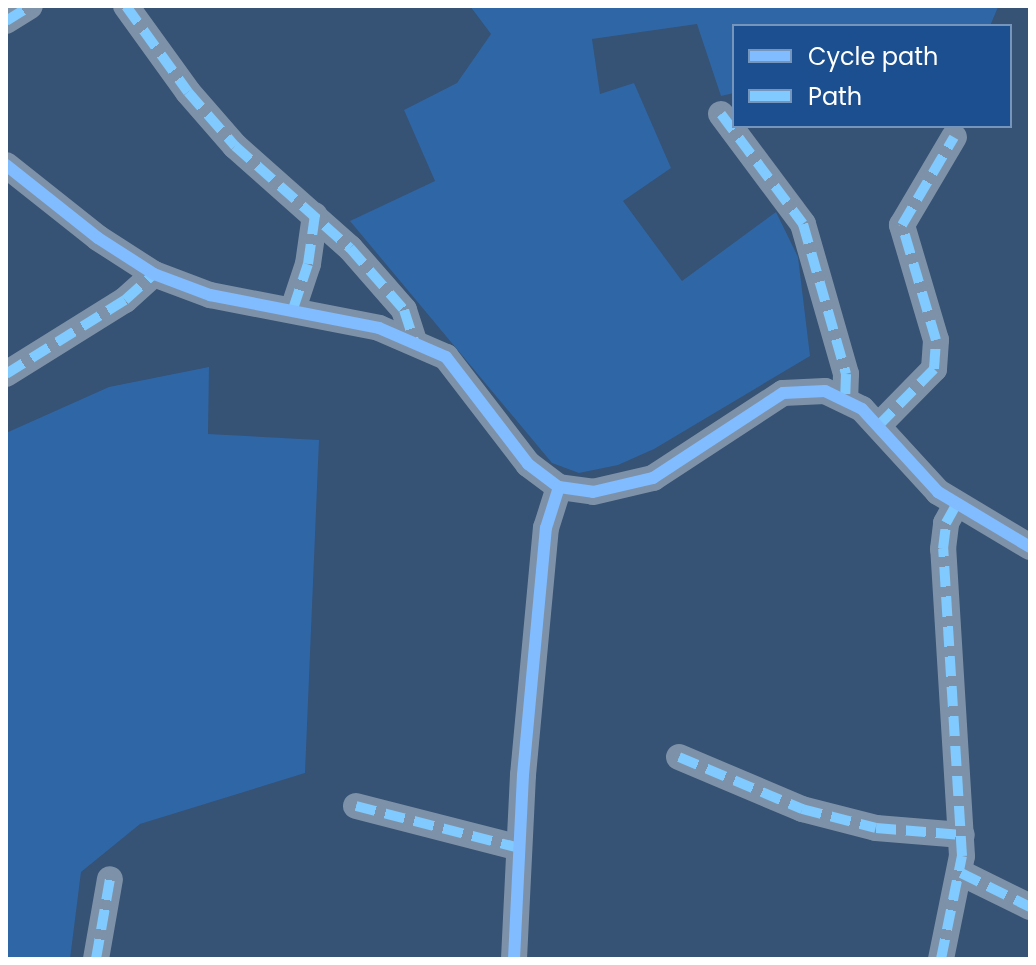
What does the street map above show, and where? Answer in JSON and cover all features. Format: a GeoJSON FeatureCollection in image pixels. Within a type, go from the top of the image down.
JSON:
{"type":"FeatureCollection","features":[{"type":"Feature","properties":{"kind":"street"},"geometry":{"type":"LineString","coordinates":[[6,21],[30,6]]}},
{"type":"Feature","properties":{"kind":"street"},"geometry":{"type":"LineString","coordinates":[[126,6],[216,124],[315,215],[404,310],[414,340]]}},
{"type":"Feature","properties":{"kind":"street"},"geometry":{"type":"LineString","coordinates":[[721,114],[803,224],[846,374],[845,398]]}},
{"type":"Feature","properties":{"kind":"street"},"geometry":{"type":"LineString","coordinates":[[878,426],[934,369],[936,340],[902,225],[954,137]]}},
{"type":"Feature","properties":{"kind":"street"},"geometry":{"type":"LineString","coordinates":[[6,165],[98,238],[154,274],[210,295],[293,309],[414,340],[446,357],[528,464],[559,487],[593,492],[653,478],[783,393],[808,389],[845,398],[878,426],[920,475],[956,505],[1030,547]]}},
{"type":"Feature","properties":{"kind":"street"},"geometry":{"type":"LineString","coordinates":[[293,309],[308,264],[315,215]]}},
{"type":"Feature","properties":{"kind":"street"},"geometry":{"type":"LineString","coordinates":[[6,374],[125,300],[154,274]]}},
{"type":"Feature","properties":{"kind":"street"},"geometry":{"type":"LineString","coordinates":[[514,959],[519,848],[546,528],[559,487]]}},
{"type":"Feature","properties":{"kind":"street"},"geometry":{"type":"LineString","coordinates":[[941,959],[961,873],[962,835],[943,549],[946,523],[956,505]]}},
{"type":"Feature","properties":{"kind":"street"},"geometry":{"type":"LineString","coordinates":[[679,757],[802,809],[876,828],[962,835]]}},
{"type":"Feature","properties":{"kind":"street"},"geometry":{"type":"LineString","coordinates":[[356,806],[519,848]]}},
{"type":"Feature","properties":{"kind":"street"},"geometry":{"type":"LineString","coordinates":[[961,873],[1030,907]]}},
{"type":"Feature","properties":{"kind":"street"},"geometry":{"type":"LineString","coordinates":[[96,959],[110,879]]}},
{"type":"Feature","properties":{"kind":"shaded area"},"geometry":{"type":"Polygon","coordinates":[[[470,6],[998,7],[991,24],[732,24],[732,93],[721,96],[697,24],[592,39],[600,94],[634,83],[671,168],[623,201],[682,281],[776,212],[798,257],[810,356],[654,449],[618,465],[579,473],[552,463],[350,221],[435,181],[404,110],[457,83],[491,34],[470,6]]]}},
{"type":"Feature","properties":{"kind":"shaded area"},"geometry":{"type":"Polygon","coordinates":[[[209,367],[208,434],[319,440],[305,773],[140,824],[81,872],[70,959],[6,959],[6,433],[109,387],[209,367]]]}},
{"type":"Feature","properties":{"kind":"marked path"},"geometry":{"type":"LineString","coordinates":[[6,21],[30,6]]}},
{"type":"Feature","properties":{"kind":"marked path"},"geometry":{"type":"LineString","coordinates":[[126,6],[188,92],[235,146],[350,248],[404,310],[414,340]]}},
{"type":"Feature","properties":{"kind":"marked path"},"geometry":{"type":"LineString","coordinates":[[721,114],[803,224],[846,374],[845,398]]}},
{"type":"Feature","properties":{"kind":"marked path"},"geometry":{"type":"LineString","coordinates":[[878,426],[934,369],[936,340],[902,225],[954,137]]}},
{"type":"Feature","properties":{"kind":"marked path"},"geometry":{"type":"LineString","coordinates":[[293,309],[308,264],[315,215]]}},
{"type":"Feature","properties":{"kind":"marked path"},"geometry":{"type":"LineString","coordinates":[[6,374],[125,300],[154,274]]}},
{"type":"Feature","properties":{"kind":"marked path"},"geometry":{"type":"LineString","coordinates":[[941,959],[962,856],[943,549],[946,523],[956,505]]}},
{"type":"Feature","properties":{"kind":"marked path"},"geometry":{"type":"LineString","coordinates":[[679,757],[802,809],[876,828],[962,835]]}},
{"type":"Feature","properties":{"kind":"marked path"},"geometry":{"type":"LineString","coordinates":[[356,806],[519,848]]}},
{"type":"Feature","properties":{"kind":"marked path"},"geometry":{"type":"LineString","coordinates":[[961,873],[1030,907]]}},
{"type":"Feature","properties":{"kind":"marked path"},"geometry":{"type":"LineString","coordinates":[[96,959],[110,879]]}},
{"type":"Feature","properties":{"kind":"cycle path"},"geometry":{"type":"LineString","coordinates":[[6,165],[98,238],[154,274],[210,295],[379,328],[446,357],[528,464],[559,487],[593,492],[653,478],[783,393],[825,391],[862,409],[938,492],[1030,547]]}},
{"type":"Feature","properties":{"kind":"cycle path"},"geometry":{"type":"LineString","coordinates":[[514,959],[523,775],[546,528],[559,487]]}}]}
